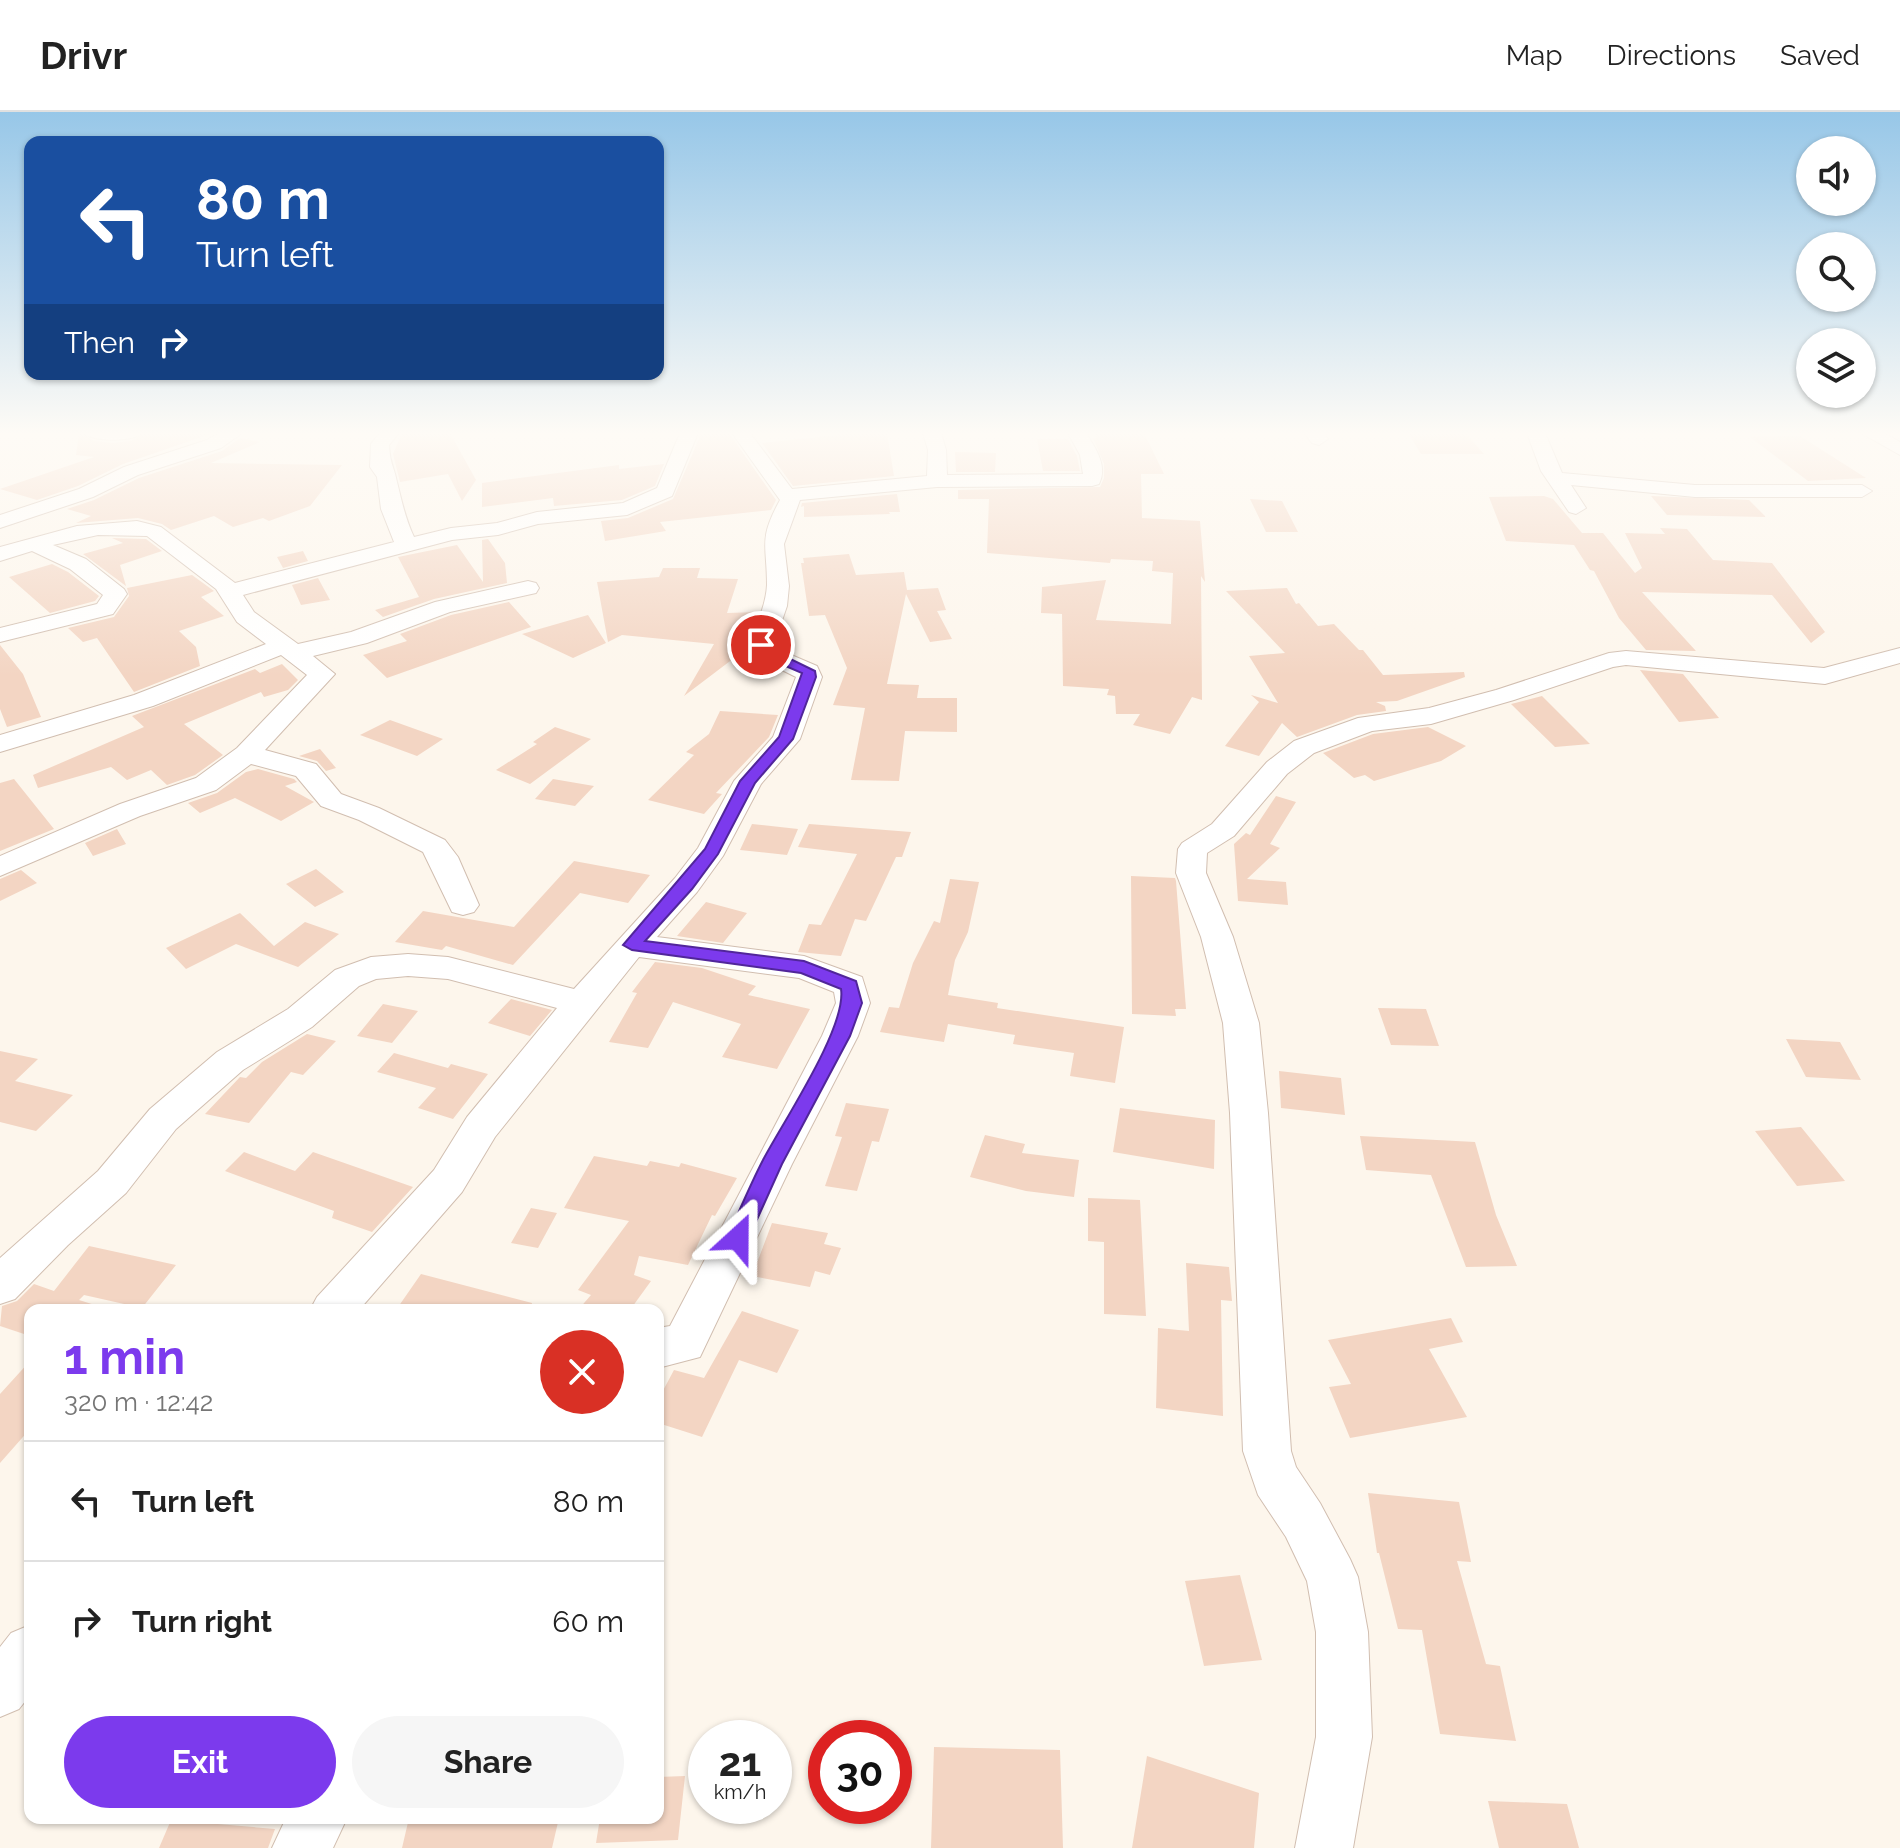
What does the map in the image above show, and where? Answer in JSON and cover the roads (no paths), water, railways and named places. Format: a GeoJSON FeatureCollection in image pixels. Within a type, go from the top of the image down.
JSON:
{"type":"FeatureCollection","features":[{"type":"Feature","properties":{"kind":"street"},"geometry":{"type":"LineString","coordinates":[[0,522],[24,514]]}},
{"type":"Feature","properties":{"kind":"street"},"geometry":{"type":"LineString","coordinates":[[393,514],[407,547]]}},
{"type":"Feature","properties":{"kind":"street"},"geometry":{"type":"LineString","coordinates":[[229,592],[451,534],[498,529],[537,518],[577,514]]}},
{"type":"Feature","properties":{"kind":"street"},"geometry":{"type":"LineString","coordinates":[[337,1304],[448,1181],[481,1127],[582,1003],[686,885],[712,850],[748,781],[786,739],[809,677],[808,671],[773,656],[761,645],[775,606],[778,586],[773,544],[783,514]]}},
{"type":"Feature","properties":{"kind":"street"},"geometry":{"type":"LineString","coordinates":[[0,554],[90,531],[143,527],[154,531],[225,585],[245,617],[322,674],[281,714],[247,754],[206,784],[130,810],[0,867]]}},
{"type":"Feature","properties":{"kind":"street"},"geometry":{"type":"LineString","coordinates":[[0,635],[105,609],[116,594],[78,564],[34,544]]}},
{"type":"Feature","properties":{"kind":"street"},"geometry":{"type":"LineString","coordinates":[[0,744],[80,722],[288,649],[358,638],[443,607],[528,588]]}},
{"type":"Feature","properties":{"kind":"street"},"geometry":{"type":"LineString","coordinates":[[1324,1848],[1344,1737],[1342,1632],[1332,1577],[1303,1520],[1275,1478],[1267,1451],[1249,1113],[1241,1023],[1217,937],[1191,873],[1193,849],[1223,830],[1277,768],[1304,747],[1367,724],[1431,716],[1609,660],[1626,658],[1713,664],[1825,676],[1900,655]]}},
{"type":"Feature","properties":{"kind":"street"},"geometry":{"type":"LineString","coordinates":[[247,754],[306,770],[331,800],[369,814],[434,846],[443,857],[463,905]]}},
{"type":"Feature","properties":{"kind":"street"},"geometry":{"type":"LineString","coordinates":[[632,945],[804,967],[850,985],[853,1003],[840,1036],[772,1164],[684,1343],[664,1347]]}},
{"type":"Feature","properties":{"kind":"street"},"geometry":{"type":"LineString","coordinates":[[0,1286],[53,1233],[112,1182],[163,1119],[230,1061],[300,1018],[347,978],[371,968],[408,965],[448,968],[582,1003]]}},
{"type":"Feature","properties":{"kind":"street"},"geometry":{"type":"LineString","coordinates":[[0,1690],[24,1660]]}},
{"type":"Feature","properties":{"kind":"street"},"geometry":{"type":"LineString","coordinates":[[301,1848],[315,1824]]}}]}
